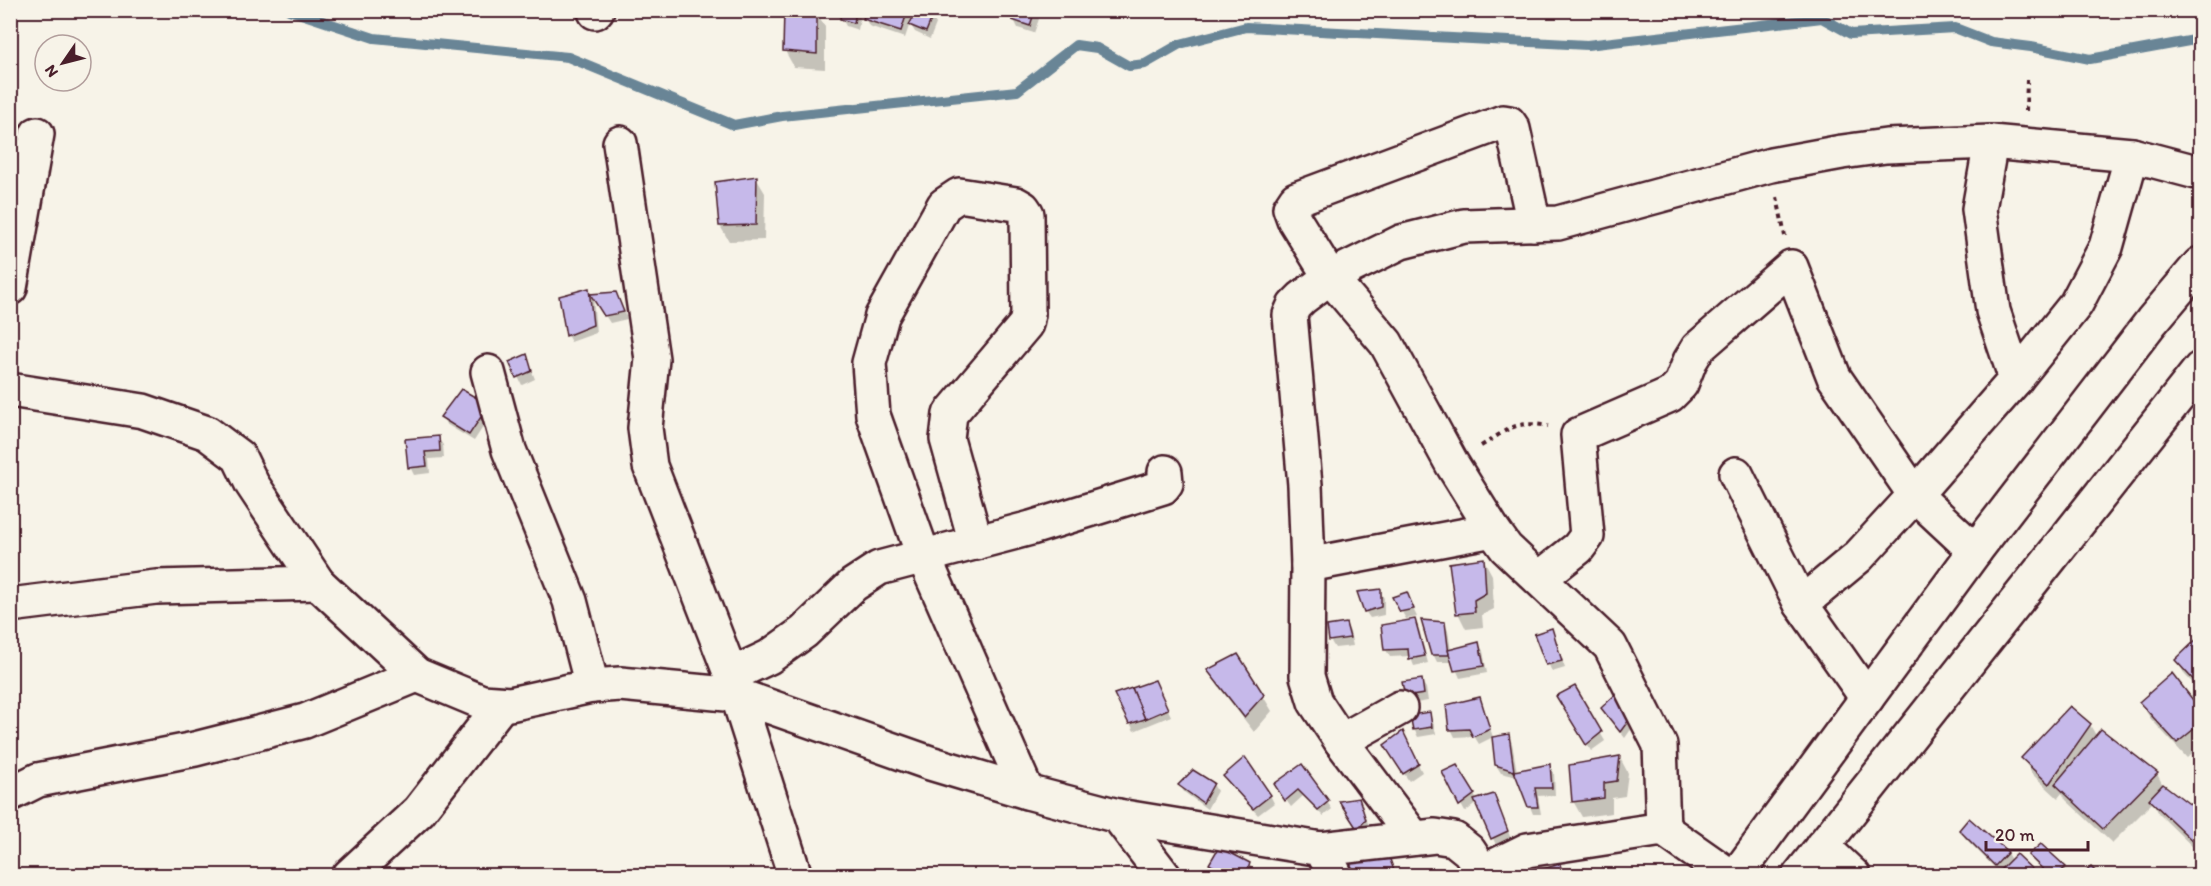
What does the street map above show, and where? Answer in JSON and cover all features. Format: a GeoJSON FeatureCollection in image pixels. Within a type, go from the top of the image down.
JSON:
{"type":"FeatureCollection","features":[{"type":"Feature","properties":{"kind":"street"},"geometry":{"type":"LineString","coordinates":[[1534,224],[1513,129],[1509,123],[1503,122],[1296,199],[1290,207],[1294,219],[1330,277],[1386,343],[1452,464],[1492,530],[1506,548],[1610,646],[1660,745],[1663,829]]}},
{"type":"Feature","properties":{"kind":"street"},"geometry":{"type":"LineString","coordinates":[[10,288],[37,134]]}},
{"type":"Feature","properties":{"kind":"street"},"geometry":{"type":"LineString","coordinates":[[1991,142],[1978,209],[1993,311],[2016,379]]}},
{"type":"Feature","properties":{"kind":"street"},"geometry":{"type":"LineString","coordinates":[[1414,838],[1341,741],[1315,702],[1307,676],[1308,565],[1304,473],[1290,315],[1294,306],[1302,298],[1330,277],[1401,242],[1464,226],[1558,223],[1771,165],[1842,152],[1886,146],[1991,142],[2132,155],[2200,172]]}},
{"type":"Feature","properties":{"kind":"street"},"geometry":{"type":"LineString","coordinates":[[620,143],[652,359],[645,428],[650,466],[734,685],[795,876]]}},
{"type":"Feature","properties":{"kind":"street"},"geometry":{"type":"LineString","coordinates":[[1801,604],[1859,556],[1915,495],[2016,379],[2076,303],[2106,247],[2132,155]]}},
{"type":"Feature","properties":{"kind":"street"},"geometry":{"type":"LineString","coordinates":[[976,543],[947,439],[950,414],[1026,324],[1028,314],[1028,214],[1016,204],[959,195],[944,205],[882,316],[869,363],[873,415],[923,555],[1027,792]]}},
{"type":"Feature","properties":{"kind":"street"},"geometry":{"type":"LineString","coordinates":[[1736,876],[1975,551],[2152,321],[2200,264]]}},
{"type":"Feature","properties":{"kind":"street"},"geometry":{"type":"LineString","coordinates":[[1540,578],[1578,549],[1587,536],[1578,435],[1670,395],[1681,384],[1698,348],[1791,267],[1834,377],[1915,495],[1975,551]]}},
{"type":"Feature","properties":{"kind":"street"},"geometry":{"type":"LineString","coordinates":[[1799,876],[2200,369]]}},
{"type":"Feature","properties":{"kind":"street"},"geometry":{"type":"LineString","coordinates":[[488,372],[509,450],[570,601],[592,686]]}},
{"type":"Feature","properties":{"kind":"street"},"geometry":{"type":"LineString","coordinates":[[10,390],[142,411],[207,433],[239,457],[252,484],[318,582],[417,675],[482,702],[510,704],[592,686],[620,684],[734,685],[930,763],[1027,792],[1118,816],[1329,862],[1414,838],[1435,836],[1454,839],[1469,851],[1478,873],[1527,850],[1663,829],[1730,876]]}},
{"type":"Feature","properties":{"kind":"street"},"geometry":{"type":"LineString","coordinates":[[734,685],[804,632],[853,585],[879,568],[976,543],[1163,487],[1166,483],[1165,472]]}},
{"type":"Feature","properties":{"kind":"street"},"geometry":{"type":"LineString","coordinates":[[1736,474],[1801,604],[1867,698]]}},
{"type":"Feature","properties":{"kind":"street"},"geometry":{"type":"LineString","coordinates":[[1308,565],[1492,530]]}},
{"type":"Feature","properties":{"kind":"street"},"geometry":{"type":"LineString","coordinates":[[10,605],[156,587],[318,582]]}},
{"type":"Feature","properties":{"kind":"street"},"geometry":{"type":"LineString","coordinates":[[10,794],[38,780],[195,749],[305,721],[417,675]]}},
{"type":"Feature","properties":{"kind":"street"},"geometry":{"type":"LineString","coordinates":[[349,876],[419,811],[502,704]]}},
{"type":"Feature","properties":{"kind":"street"},"geometry":{"type":"LineString","coordinates":[[1341,741],[1400,708]]}},
{"type":"Feature","properties":{"kind":"street"},"geometry":{"type":"LineString","coordinates":[[1118,816],[1164,876]]}},
{"type":"Feature","properties":{"kind":"street"},"geometry":{"type":"LineString","coordinates":[[1822,846],[1854,876]]}},
{"type":"Feature","properties":{"kind":"path"},"geometry":{"type":"LineString","coordinates":[[1771,165],[1791,267]]}},
{"type":"Feature","properties":{"kind":"path"},"geometry":{"type":"LineString","coordinates":[[1452,464],[1516,425],[1529,423],[1554,427],[1578,435]]}},
{"type":"Feature","properties":{"kind":"building"},"geometry":{"type":"Polygon","coordinates":[[[784,10],[817,10],[817,54],[783,51],[784,10]]]}},
{"type":"Feature","properties":{"kind":"building"},"geometry":{"type":"Polygon","coordinates":[[[841,10],[856,10],[854,23],[840,19],[841,10]]]}},
{"type":"Feature","properties":{"kind":"building"},"geometry":{"type":"Polygon","coordinates":[[[866,10],[908,10],[901,31],[863,19],[866,10]]]}},
{"type":"Feature","properties":{"kind":"building"},"geometry":{"type":"Polygon","coordinates":[[[917,10],[926,10],[933,15],[926,32],[909,25],[917,10]]]}},
{"type":"Feature","properties":{"kind":"building"},"geometry":{"type":"Polygon","coordinates":[[[1014,10],[1035,10],[1030,26],[1012,20],[1014,10]]]}},
{"type":"Feature","properties":{"kind":"building"},"geometry":{"type":"Polygon","coordinates":[[[757,176],[756,225],[719,226],[715,182],[757,176]]]}},
{"type":"Feature","properties":{"kind":"building"},"geometry":{"type":"Polygon","coordinates":[[[589,288],[593,325],[566,336],[559,296],[589,288]]]}},
{"type":"Feature","properties":{"kind":"building"},"geometry":{"type":"Polygon","coordinates":[[[616,292],[624,312],[604,316],[590,294],[616,292]]]}},
{"type":"Feature","properties":{"kind":"building"},"geometry":{"type":"Polygon","coordinates":[[[527,354],[532,371],[516,378],[509,362],[527,354]]]}},
{"type":"Feature","properties":{"kind":"building"},"geometry":{"type":"Polygon","coordinates":[[[461,389],[489,405],[469,435],[440,417],[461,389]]]}},
{"type":"Feature","properties":{"kind":"building"},"geometry":{"type":"Polygon","coordinates":[[[439,436],[440,451],[425,452],[427,466],[408,468],[405,439],[439,436]]]}},
{"type":"Feature","properties":{"kind":"building"},"geometry":{"type":"Polygon","coordinates":[[[1484,558],[1486,593],[1474,600],[1475,612],[1456,614],[1449,563],[1484,558]]]}},
{"type":"Feature","properties":{"kind":"building"},"geometry":{"type":"Polygon","coordinates":[[[1381,589],[1381,607],[1364,612],[1357,592],[1381,589]]]}},
{"type":"Feature","properties":{"kind":"building"},"geometry":{"type":"Polygon","coordinates":[[[1407,592],[1414,609],[1400,612],[1392,597],[1407,592]]]}},
{"type":"Feature","properties":{"kind":"building"},"geometry":{"type":"Polygon","coordinates":[[[1415,619],[1425,656],[1409,659],[1408,649],[1384,650],[1381,625],[1415,619]]]}},
{"type":"Feature","properties":{"kind":"building"},"geometry":{"type":"Polygon","coordinates":[[[1421,620],[1445,622],[1449,655],[1431,655],[1421,620]]]}},
{"type":"Feature","properties":{"kind":"building"},"geometry":{"type":"Polygon","coordinates":[[[1346,623],[1350,638],[1329,641],[1327,626],[1346,623]]]}},
{"type":"Feature","properties":{"kind":"building"},"geometry":{"type":"Polygon","coordinates":[[[1552,628],[1562,661],[1546,665],[1534,634],[1552,628]]]}},
{"type":"Feature","properties":{"kind":"building"},"geometry":{"type":"Polygon","coordinates":[[[2200,636],[2200,687],[2175,660],[2200,636]]]}},
{"type":"Feature","properties":{"kind":"building"},"geometry":{"type":"Polygon","coordinates":[[[1479,642],[1484,666],[1454,671],[1448,650],[1479,642]]]}},
{"type":"Feature","properties":{"kind":"building"},"geometry":{"type":"Polygon","coordinates":[[[1238,654],[1264,695],[1244,717],[1207,670],[1238,654]]]}},
{"type":"Feature","properties":{"kind":"building"},"geometry":{"type":"Polygon","coordinates":[[[2172,673],[2200,709],[2200,724],[2177,743],[2139,702],[2172,673]]]}},
{"type":"Feature","properties":{"kind":"building"},"geometry":{"type":"Polygon","coordinates":[[[1422,679],[1424,694],[1405,697],[1402,682],[1422,679]]]}},
{"type":"Feature","properties":{"kind":"building"},"geometry":{"type":"Polygon","coordinates":[[[1155,680],[1168,709],[1145,719],[1132,688],[1155,680]]]}},
{"type":"Feature","properties":{"kind":"building"},"geometry":{"type":"Polygon","coordinates":[[[1575,686],[1602,732],[1586,745],[1556,696],[1575,686]]]}},
{"type":"Feature","properties":{"kind":"building"},"geometry":{"type":"Polygon","coordinates":[[[1132,688],[1145,719],[1129,724],[1114,694],[1132,688]]]}},
{"type":"Feature","properties":{"kind":"building"},"geometry":{"type":"Polygon","coordinates":[[[1615,695],[1629,720],[1620,732],[1601,708],[1615,695]]]}},
{"type":"Feature","properties":{"kind":"building"},"geometry":{"type":"Polygon","coordinates":[[[1480,697],[1490,729],[1473,737],[1469,729],[1449,730],[1446,705],[1480,697]]]}},
{"type":"Feature","properties":{"kind":"building"},"geometry":{"type":"Polygon","coordinates":[[[2070,706],[2091,724],[2049,784],[2021,758],[2070,706]]]}},
{"type":"Feature","properties":{"kind":"building"},"geometry":{"type":"Polygon","coordinates":[[[1430,712],[1432,727],[1413,730],[1410,715],[1430,712]]]}},
{"type":"Feature","properties":{"kind":"building"},"geometry":{"type":"Polygon","coordinates":[[[2101,729],[2158,773],[2103,829],[2055,784],[2101,729]]]}},
{"type":"Feature","properties":{"kind":"building"},"geometry":{"type":"Polygon","coordinates":[[[1403,731],[1419,764],[1403,774],[1384,745],[1403,731]]]}},
{"type":"Feature","properties":{"kind":"building"},"geometry":{"type":"Polygon","coordinates":[[[1509,734],[1514,771],[1495,765],[1492,737],[1509,734]]]}},
{"type":"Feature","properties":{"kind":"building"},"geometry":{"type":"Polygon","coordinates":[[[1620,756],[1617,781],[1604,783],[1604,798],[1572,802],[1569,765],[1620,756]]]}},
{"type":"Feature","properties":{"kind":"building"},"geometry":{"type":"Polygon","coordinates":[[[1245,757],[1271,795],[1253,809],[1223,776],[1245,757]]]}},
{"type":"Feature","properties":{"kind":"building"},"geometry":{"type":"Polygon","coordinates":[[[1302,764],[1329,801],[1318,810],[1298,790],[1285,801],[1274,784],[1302,764]]]}},
{"type":"Feature","properties":{"kind":"building"},"geometry":{"type":"Polygon","coordinates":[[[1550,764],[1552,788],[1535,788],[1538,807],[1528,807],[1514,771],[1550,764]]]}},
{"type":"Feature","properties":{"kind":"building"},"geometry":{"type":"Polygon","coordinates":[[[1457,765],[1475,794],[1459,806],[1442,772],[1457,765]]]}},
{"type":"Feature","properties":{"kind":"building"},"geometry":{"type":"Polygon","coordinates":[[[1193,770],[1214,783],[1203,803],[1178,785],[1193,770]]]}},
{"type":"Feature","properties":{"kind":"building"},"geometry":{"type":"Polygon","coordinates":[[[2163,784],[2200,812],[2200,848],[2149,799],[2163,784]]]}},
{"type":"Feature","properties":{"kind":"building"},"geometry":{"type":"Polygon","coordinates":[[[1494,794],[1508,831],[1491,839],[1474,800],[1494,794]]]}},
{"type":"Feature","properties":{"kind":"building"},"geometry":{"type":"Polygon","coordinates":[[[1359,798],[1366,820],[1357,829],[1339,801],[1359,798]]]}},
{"type":"Feature","properties":{"kind":"building"},"geometry":{"type":"Polygon","coordinates":[[[1969,818],[2008,852],[1995,866],[1959,830],[1969,818]]]}},
{"type":"Feature","properties":{"kind":"building"},"geometry":{"type":"Polygon","coordinates":[[[2041,844],[2066,867],[2056,876],[2050,876],[2028,855],[2041,844]]]}},
{"type":"Feature","properties":{"kind":"building"},"geometry":{"type":"Polygon","coordinates":[[[1219,847],[1250,863],[1246,876],[1230,876],[1209,864],[1219,847]]]}},
{"type":"Feature","properties":{"kind":"building"},"geometry":{"type":"Polygon","coordinates":[[[1388,854],[1396,876],[1355,876],[1348,860],[1388,854]]]}},
{"type":"Feature","properties":{"kind":"building"},"geometry":{"type":"Polygon","coordinates":[[[2016,854],[2039,876],[1995,875],[2016,854]]]}},
{"type":"Feature","properties":{"kind":"building"},"geometry":{"type":"Polygon","coordinates":[[[1560,864],[1563,876],[1531,876],[1530,873],[1560,864]]]}},
{"type":"Feature","properties":{"kind":"building"},"geometry":{"type":"Polygon","coordinates":[[[2091,867],[2100,876],[2081,876],[2091,867]]]}},
{"type":"Feature","properties":{"kind":"waterway"},"geometry":{"type":"LineString","coordinates":[[289,10],[374,38],[568,57],[734,125],[782,116],[1017,91],[1076,45],[1097,48],[1129,66],[1145,64],[1180,44],[1246,27],[1587,45],[1822,18],[1851,34],[1955,28],[1991,42],[2031,47],[2090,59],[2200,39]]}}]}
